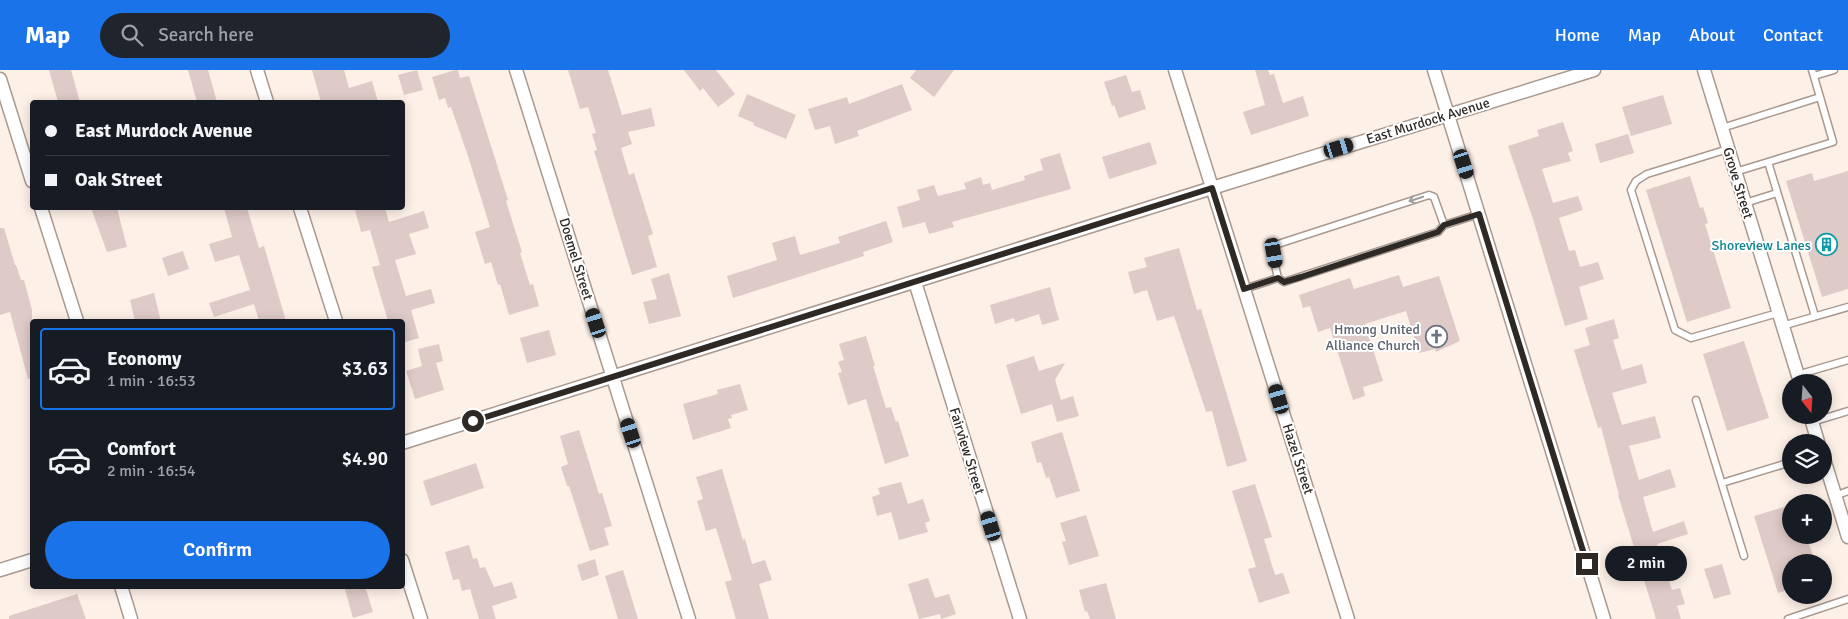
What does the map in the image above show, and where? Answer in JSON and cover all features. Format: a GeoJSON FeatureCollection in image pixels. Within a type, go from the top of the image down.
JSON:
{"type":"FeatureCollection","features":[{"type":"Feature","properties":{"kind":"street"},"geometry":{"type":"LineString","coordinates":[[257,70],[266,100]]}},
{"type":"Feature","properties":{"kind":"street","name":"Doemel Street"},"geometry":{"type":"LineString","coordinates":[[516,70],[689,619]]}},
{"type":"Feature","properties":{"kind":"street","name":"Hazel Street"},"geometry":{"type":"LineString","coordinates":[[1175,70],[1348,619]]}},
{"type":"Feature","properties":{"kind":"street"},"geometry":{"type":"LineString","coordinates":[[1434,70],[1604,619]]}},
{"type":"Feature","properties":{"kind":"street","name":"East Murdock Avenue"},"geometry":{"type":"LineString","coordinates":[[405,442],[1448,114],[1594,70]]}},
{"type":"Feature","properties":{"kind":"street","name":"Grove Street"},"geometry":{"type":"LineString","coordinates":[[1704,70],[1797,374]]}},
{"type":"Feature","properties":{"kind":"street"},"geometry":{"type":"LineString","coordinates":[[0,79],[30,175]]}},
{"type":"Feature","properties":{"kind":"street"},"geometry":{"type":"LineString","coordinates":[[42,210],[76,319]]}},
{"type":"Feature","properties":{"kind":"street"},"geometry":{"type":"LineString","coordinates":[[301,210],[335,319]]}},
{"type":"Feature","properties":{"kind":"street","name":"Fairview Street"},"geometry":{"type":"LineString","coordinates":[[915,282],[1020,619]]}},
{"type":"Feature","properties":{"kind":"street"},"geometry":{"type":"LineString","coordinates":[[1831,484],[1848,534]]}},
{"type":"Feature","properties":{"kind":"street"},"geometry":{"type":"LineString","coordinates":[[0,570],[30,561]]}},
{"type":"Feature","properties":{"kind":"street"},"geometry":{"type":"LineString","coordinates":[[405,569],[421,619]]}},
{"type":"Feature","properties":{"kind":"street"},"geometry":{"type":"LineString","coordinates":[[122,589],[131,619]]}},
{"type":"Feature","properties":{"kind":"lane"},"geometry":{"type":"LineString","coordinates":[[1735,172],[1833,142],[1813,73],[1834,70]]}},
{"type":"Feature","properties":{"kind":"lane"},"geometry":{"type":"LineString","coordinates":[[1722,128],[1820,97]]}},
{"type":"Feature","properties":{"kind":"lane"},"geometry":{"type":"LineString","coordinates":[[1728,149],[1647,174],[1636,181],[1632,190],[1675,330],[1691,338],[1778,313]]}},
{"type":"Feature","properties":{"kind":"lane"},"geometry":{"type":"LineString","coordinates":[[1768,162],[1815,316]]}},
{"type":"Feature","properties":{"kind":"lane"},"geometry":{"type":"LineString","coordinates":[[1744,203],[1777,193]]}},
{"type":"Feature","properties":{"kind":"lane"},"geometry":{"type":"LineString","coordinates":[[1444,225],[1434,197],[1429,195],[1278,244],[1275,247],[1274,253],[1278,278],[1284,282],[1438,232],[1444,225],[1479,214]]}},
{"type":"Feature","properties":{"kind":"lane"},"geometry":{"type":"LineString","coordinates":[[1244,289],[1278,278]]}},
{"type":"Feature","properties":{"kind":"lane"},"geometry":{"type":"LineString","coordinates":[[1782,326],[1848,307]]}},
{"type":"Feature","properties":{"kind":"lane"},"geometry":{"type":"LineString","coordinates":[[1812,374],[1848,360]]}},
{"type":"Feature","properties":{"kind":"lane"},"geometry":{"type":"LineString","coordinates":[[1696,400],[1744,556]]}},
{"type":"Feature","properties":{"kind":"lane"},"geometry":{"type":"LineString","coordinates":[[1832,414],[1848,411]]}},
{"type":"Feature","properties":{"kind":"lane"},"geometry":{"type":"LineString","coordinates":[[1722,483],[1782,465]]}},
{"type":"Feature","properties":{"kind":"lane"},"geometry":{"type":"LineString","coordinates":[[1835,496],[1848,492]]}},
{"type":"Feature","properties":{"kind":"lane"},"geometry":{"type":"LineString","coordinates":[[1788,619],[1848,599]]}},
{"type":"Feature","properties":{"kind":"building"},"geometry":{"type":"Polygon","coordinates":[[[49,70],[71,70],[79,100],[57,100],[49,70]]]}},
{"type":"Feature","properties":{"kind":"building"},"geometry":{"type":"Polygon","coordinates":[[[188,70],[208,70],[216,100],[196,100],[188,70]]]}},
{"type":"Feature","properties":{"kind":"building"},"geometry":{"type":"Polygon","coordinates":[[[312,70],[344,70],[349,88],[372,81],[377,100],[320,100],[312,70]]]}},
{"type":"Feature","properties":{"kind":"building"},"geometry":{"type":"Polygon","coordinates":[[[417,70],[423,90],[404,95],[398,75],[417,70]]]}},
{"type":"Feature","properties":{"kind":"building"},"geometry":{"type":"Polygon","coordinates":[[[458,70],[460,78],[469,76],[508,200],[506,201],[522,252],[520,253],[530,285],[533,284],[539,306],[509,315],[491,262],[485,264],[475,232],[490,227],[468,156],[451,107],[448,108],[445,98],[439,100],[432,77],[458,70]]]}},
{"type":"Feature","properties":{"kind":"building"},"geometry":{"type":"Polygon","coordinates":[[[568,70],[608,70],[622,115],[651,108],[655,126],[628,132],[632,144],[621,148],[629,175],[634,173],[653,234],[648,236],[657,267],[632,275],[594,151],[597,150],[592,134],[596,133],[588,107],[580,109],[568,70]]]}},
{"type":"Feature","properties":{"kind":"building"},"geometry":{"type":"Polygon","coordinates":[[[684,70],[716,70],[735,94],[718,107],[703,88],[700,91],[684,70]]]}},
{"type":"Feature","properties":{"kind":"building"},"geometry":{"type":"Polygon","coordinates":[[[916,70],[954,70],[934,97],[910,78],[916,70]]]}},
{"type":"Feature","properties":{"kind":"building"},"geometry":{"type":"Polygon","coordinates":[[[1255,70],[1268,70],[1270,75],[1274,74],[1283,103],[1303,96],[1309,116],[1251,135],[1243,112],[1265,105],[1255,70]]]}},
{"type":"Feature","properties":{"kind":"building"},"geometry":{"type":"Polygon","coordinates":[[[1126,75],[1132,92],[1140,90],[1146,109],[1119,118],[1114,105],[1112,106],[1104,82],[1126,75]]]}},
{"type":"Feature","properties":{"kind":"building"},"geometry":{"type":"Polygon","coordinates":[[[902,84],[912,110],[857,131],[859,136],[835,144],[830,126],[815,130],[808,109],[847,97],[849,104],[902,84]]]}},
{"type":"Feature","properties":{"kind":"building"},"geometry":{"type":"Polygon","coordinates":[[[747,94],[796,115],[786,139],[753,125],[754,123],[738,116],[747,94]]]}},
{"type":"Feature","properties":{"kind":"building"},"geometry":{"type":"Polygon","coordinates":[[[1663,95],[1672,124],[1631,136],[1622,107],[1663,95]]]}},
{"type":"Feature","properties":{"kind":"building"},"geometry":{"type":"Polygon","coordinates":[[[1563,122],[1573,151],[1568,153],[1571,161],[1542,169],[1553,203],[1578,196],[1583,210],[1559,218],[1569,251],[1575,250],[1580,267],[1598,262],[1604,279],[1579,287],[1588,319],[1565,326],[1533,219],[1508,146],[1539,136],[1537,130],[1563,122]]]}},
{"type":"Feature","properties":{"kind":"building"},"geometry":{"type":"Polygon","coordinates":[[[1628,134],[1634,153],[1600,163],[1595,144],[1628,134]]]}},
{"type":"Feature","properties":{"kind":"building"},"geometry":{"type":"Polygon","coordinates":[[[1150,142],[1157,164],[1109,179],[1102,157],[1150,142]]]}},
{"type":"Feature","properties":{"kind":"building"},"geometry":{"type":"Polygon","coordinates":[[[1060,153],[1071,189],[952,222],[954,227],[929,234],[925,222],[903,228],[897,207],[920,200],[917,190],[934,185],[938,196],[966,189],[964,183],[981,177],[983,185],[990,183],[992,190],[1025,180],[1024,176],[1043,170],[1040,159],[1060,153]]]}},
{"type":"Feature","properties":{"kind":"building","name":"Shoreview Lanes"},"geometry":{"type":"Polygon","coordinates":[[[1848,171],[1848,289],[1822,297],[1786,181],[1812,173],[1814,181],[1848,171]]]}},
{"type":"Feature","properties":{"kind":"building"},"geometry":{"type":"Polygon","coordinates":[[[1690,176],[1700,208],[1703,207],[1708,223],[1705,224],[1731,308],[1687,322],[1646,190],[1690,176]]]}},
{"type":"Feature","properties":{"kind":"building"},"geometry":{"type":"Polygon","coordinates":[[[92,210],[118,210],[127,247],[107,252],[92,210]]]}},
{"type":"Feature","properties":{"kind":"building"},"geometry":{"type":"Polygon","coordinates":[[[225,210],[248,210],[259,248],[264,246],[285,319],[258,319],[254,304],[214,317],[209,303],[250,290],[239,255],[215,262],[209,244],[232,237],[225,210]]]}},
{"type":"Feature","properties":{"kind":"building"},"geometry":{"type":"Polygon","coordinates":[[[355,210],[386,210],[389,222],[424,211],[429,228],[409,234],[416,254],[395,260],[406,296],[431,289],[435,303],[411,310],[419,338],[405,342],[405,319],[387,319],[372,267],[380,265],[370,230],[361,232],[355,210]]]}},
{"type":"Feature","properties":{"kind":"building"},"geometry":{"type":"Polygon","coordinates":[[[886,221],[893,242],[863,252],[864,256],[733,298],[727,276],[777,260],[772,243],[795,236],[800,255],[840,243],[838,237],[886,221]]]}},
{"type":"Feature","properties":{"kind":"building"},"geometry":{"type":"Polygon","coordinates":[[[0,228],[4,228],[15,265],[21,280],[24,280],[32,310],[32,319],[30,319],[30,378],[28,379],[10,312],[0,315],[0,228]]]}},
{"type":"Feature","properties":{"kind":"building"},"geometry":{"type":"Polygon","coordinates":[[[1179,248],[1197,310],[1201,309],[1247,461],[1227,467],[1212,411],[1206,412],[1174,316],[1157,321],[1147,290],[1134,294],[1128,272],[1147,267],[1144,258],[1179,248]]]}},
{"type":"Feature","properties":{"kind":"building"},"geometry":{"type":"Polygon","coordinates":[[[183,251],[189,269],[168,276],[162,258],[183,251]]]}},
{"type":"Feature","properties":{"kind":"building"},"geometry":{"type":"Polygon","coordinates":[[[669,273],[681,316],[649,324],[643,302],[657,299],[651,279],[669,273]]]}},
{"type":"Feature","properties":{"kind":"building","name":"Hmong United Alliance Church"},"geometry":{"type":"Polygon","coordinates":[[[1399,275],[1403,287],[1439,276],[1460,341],[1436,352],[1435,349],[1419,353],[1406,311],[1365,324],[1383,381],[1363,387],[1365,396],[1353,400],[1330,328],[1318,332],[1310,306],[1303,308],[1299,295],[1350,278],[1354,289],[1399,275]]]}},
{"type":"Feature","properties":{"kind":"building"},"geometry":{"type":"Polygon","coordinates":[[[1050,287],[1059,320],[1042,325],[1039,314],[1015,322],[1014,318],[995,324],[990,305],[1050,287]]]}},
{"type":"Feature","properties":{"kind":"building"},"geometry":{"type":"Polygon","coordinates":[[[154,293],[160,319],[135,319],[130,300],[154,293]]]}},
{"type":"Feature","properties":{"kind":"building"},"geometry":{"type":"Polygon","coordinates":[[[1614,319],[1619,338],[1613,340],[1622,370],[1642,364],[1647,383],[1612,393],[1622,425],[1655,416],[1661,438],[1629,446],[1639,480],[1670,469],[1676,487],[1643,497],[1653,532],[1684,521],[1688,534],[1657,544],[1672,590],[1680,588],[1685,604],[1677,606],[1681,619],[1656,619],[1618,495],[1601,427],[1598,428],[1574,350],[1590,345],[1585,328],[1614,319]]]}},
{"type":"Feature","properties":{"kind":"building"},"geometry":{"type":"Polygon","coordinates":[[[549,330],[556,355],[527,363],[520,338],[549,330]]]}},
{"type":"Feature","properties":{"kind":"building"},"geometry":{"type":"Polygon","coordinates":[[[866,336],[886,408],[891,407],[896,422],[898,421],[909,456],[885,464],[866,399],[848,405],[838,373],[842,372],[838,362],[844,360],[839,344],[866,336]]]}},
{"type":"Feature","properties":{"kind":"building"},"geometry":{"type":"Polygon","coordinates":[[[1744,341],[1769,418],[1727,431],[1703,354],[1744,341]]]}},
{"type":"Feature","properties":{"kind":"building"},"geometry":{"type":"Polygon","coordinates":[[[439,344],[443,361],[436,363],[444,390],[415,399],[406,371],[422,366],[418,349],[439,344]]]}},
{"type":"Feature","properties":{"kind":"building"},"geometry":{"type":"Polygon","coordinates":[[[1034,356],[1039,371],[1065,363],[1055,380],[1061,400],[1073,396],[1079,416],[1057,422],[1052,404],[1021,414],[1006,365],[1034,356]]]}},
{"type":"Feature","properties":{"kind":"building"},"geometry":{"type":"Polygon","coordinates":[[[740,384],[748,410],[731,415],[732,418],[728,419],[731,428],[693,440],[683,404],[718,394],[717,390],[740,384]]]}},
{"type":"Feature","properties":{"kind":"building"},"geometry":{"type":"Polygon","coordinates":[[[579,430],[599,494],[602,493],[612,526],[604,528],[609,545],[590,551],[561,467],[568,464],[560,436],[579,430]]]}},
{"type":"Feature","properties":{"kind":"building"},"geometry":{"type":"Polygon","coordinates":[[[1062,432],[1080,491],[1056,498],[1049,477],[1046,478],[1041,462],[1037,463],[1031,442],[1062,432]]]}},
{"type":"Feature","properties":{"kind":"building"},"geometry":{"type":"Polygon","coordinates":[[[476,463],[484,488],[431,506],[423,481],[476,463]]]}},
{"type":"Feature","properties":{"kind":"building"},"geometry":{"type":"Polygon","coordinates":[[[722,469],[752,564],[765,560],[772,580],[759,584],[769,619],[736,619],[725,582],[732,580],[716,528],[706,531],[697,501],[703,499],[696,477],[722,469]]]}},
{"type":"Feature","properties":{"kind":"building"},"geometry":{"type":"Polygon","coordinates":[[[901,482],[908,504],[923,499],[930,521],[925,523],[928,532],[899,540],[891,512],[877,516],[872,497],[880,494],[878,488],[901,482]]]}},
{"type":"Feature","properties":{"kind":"building"},"geometry":{"type":"Polygon","coordinates":[[[1255,484],[1272,537],[1264,539],[1275,575],[1283,573],[1290,593],[1259,603],[1248,569],[1256,567],[1232,491],[1255,484]]]}},
{"type":"Feature","properties":{"kind":"building"},"geometry":{"type":"Polygon","coordinates":[[[1782,508],[1782,544],[1809,544],[1812,554],[1782,554],[1782,592],[1778,593],[1754,516],[1782,508]]]}},
{"type":"Feature","properties":{"kind":"building"},"geometry":{"type":"Polygon","coordinates":[[[1086,515],[1099,556],[1069,565],[1062,542],[1066,541],[1060,523],[1086,515]]]}},
{"type":"Feature","properties":{"kind":"building"},"geometry":{"type":"Polygon","coordinates":[[[469,545],[473,559],[477,558],[480,568],[485,567],[494,587],[512,582],[517,598],[492,606],[496,619],[479,619],[470,589],[462,591],[459,579],[453,580],[445,552],[469,545]]]}},
{"type":"Feature","properties":{"kind":"building"},"geometry":{"type":"Polygon","coordinates":[[[595,559],[599,575],[582,581],[577,565],[595,559]]]}},
{"type":"Feature","properties":{"kind":"building"},"geometry":{"type":"Polygon","coordinates":[[[1722,564],[1731,594],[1714,599],[1704,569],[1722,564]]]}},
{"type":"Feature","properties":{"kind":"building"},"geometry":{"type":"Polygon","coordinates":[[[623,570],[638,619],[618,619],[605,576],[623,570]]]}},
{"type":"Feature","properties":{"kind":"building"},"geometry":{"type":"Polygon","coordinates":[[[928,578],[935,598],[949,594],[956,614],[941,619],[940,614],[919,619],[908,584],[928,578]]]}},
{"type":"Feature","properties":{"kind":"building"},"geometry":{"type":"Polygon","coordinates":[[[1106,583],[1116,619],[1090,619],[1087,611],[1085,612],[1079,590],[1106,583]]]}},
{"type":"Feature","properties":{"kind":"building"},"geometry":{"type":"Polygon","coordinates":[[[345,589],[366,589],[373,612],[353,618],[345,589]]]}},
{"type":"Feature","properties":{"kind":"building"},"geometry":{"type":"Polygon","coordinates":[[[77,594],[86,619],[9,619],[9,616],[77,594]]]}},
{"type":"Feature","properties":{"kind":"place","name":"Shoreview Lanes"},"geometry":{"type":"Point","coordinates":[1827,245]}},
{"type":"Feature","properties":{"kind":"place","name":"Hmong United Alliance Church"},"geometry":{"type":"Point","coordinates":[1436,337]}},
{"type":"Feature","properties":{"kind":"route"},"geometry":{"type":"LineString","coordinates":[[473,421],[1212,188],[1244,289],[1278,278],[1284,282],[1301,277],[1438,232],[1444,225],[1479,214],[1587,564]]}}]}
